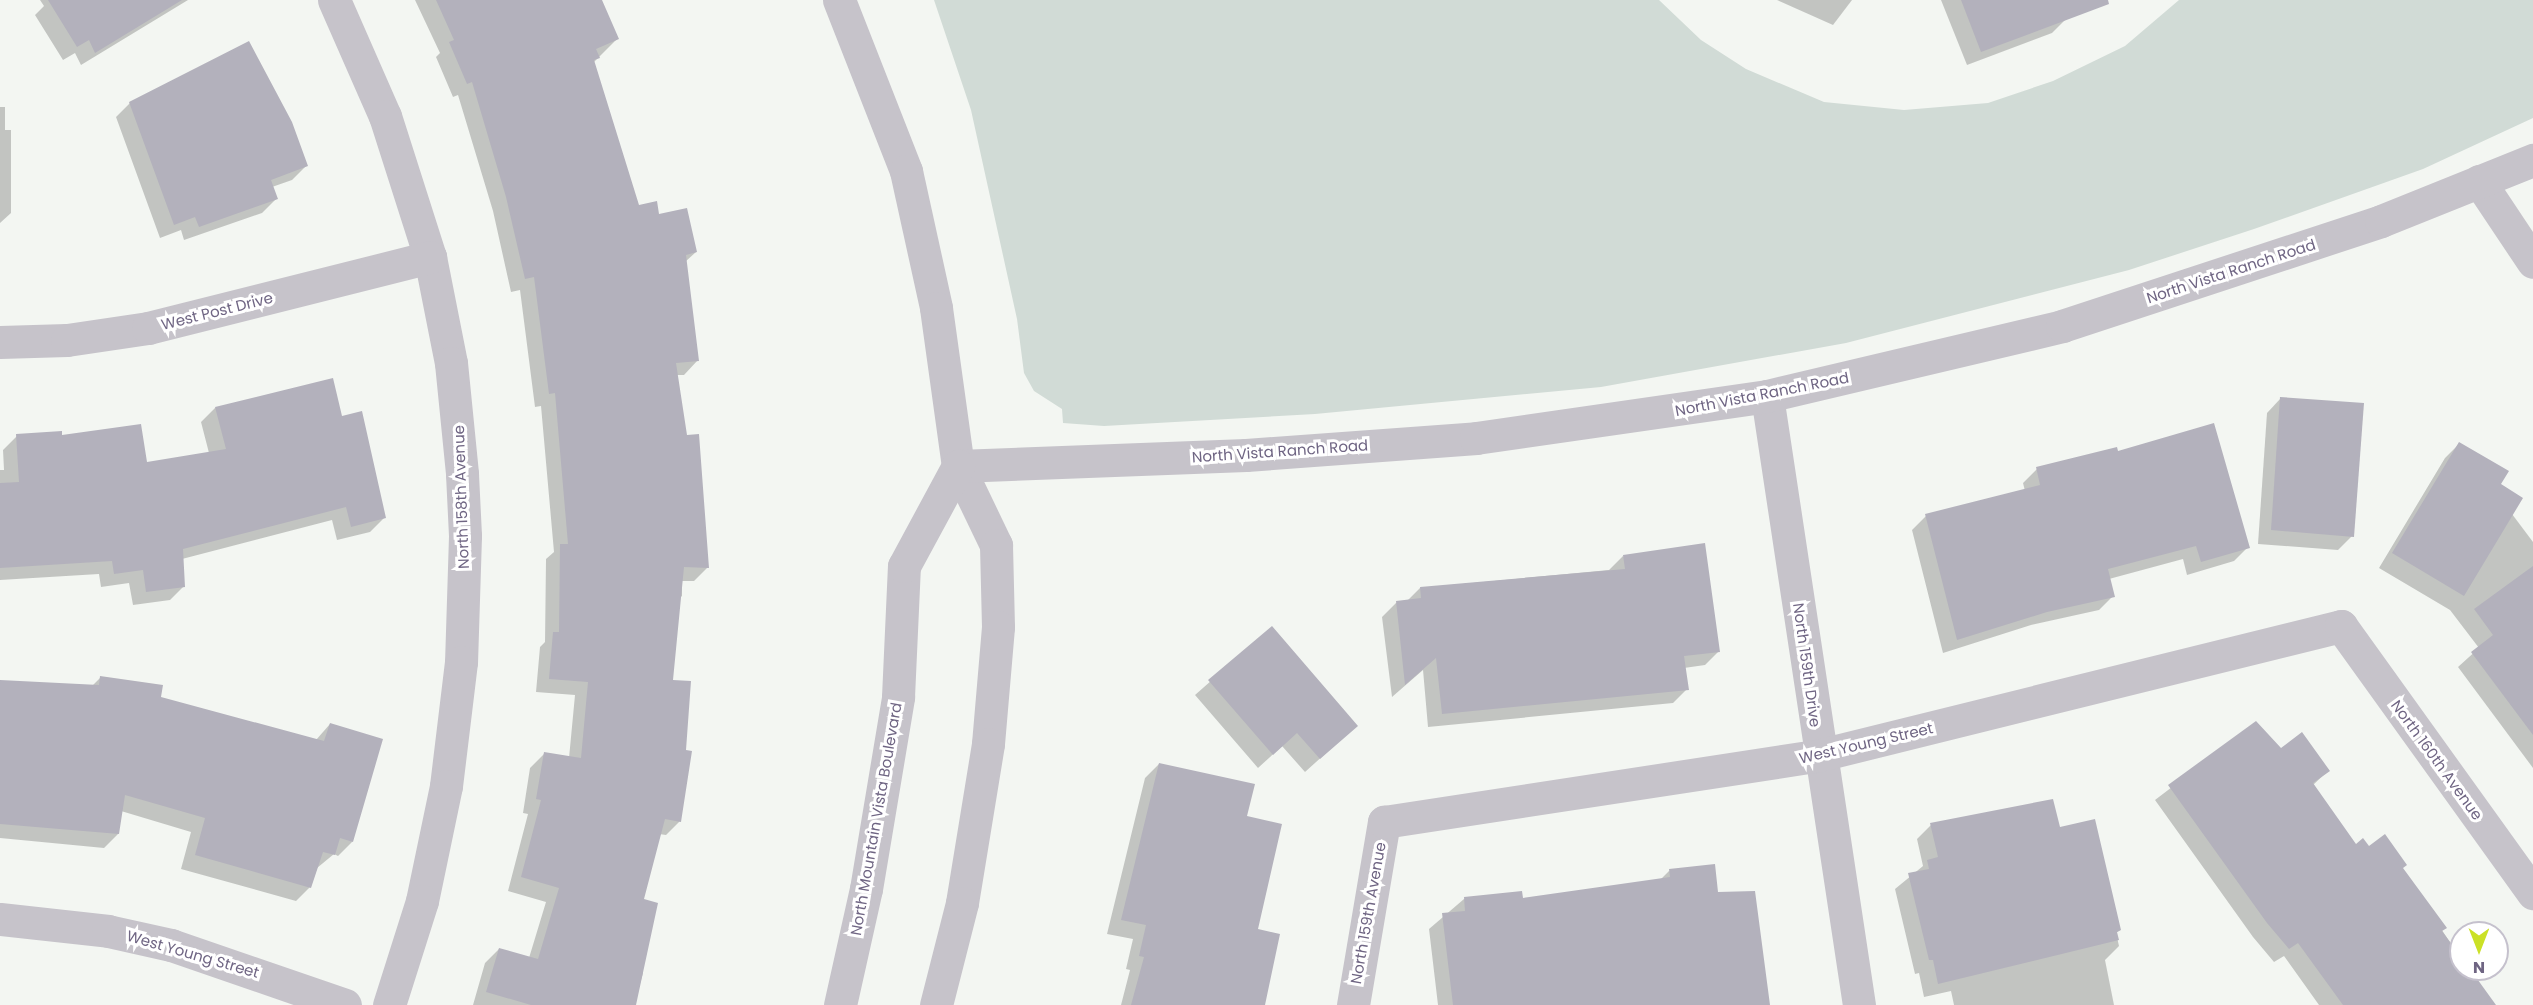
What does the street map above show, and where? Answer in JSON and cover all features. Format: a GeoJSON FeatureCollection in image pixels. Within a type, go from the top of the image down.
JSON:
{"type":"FeatureCollection","features":[{"type":"Feature","properties":{"kind":"street","name":"North 158th Avenue"},"geometry":{"type":"LineString","coordinates":[[334,0],[386,116],[430,257],[451,363],[462,474],[461,662],[436,846],[389,1005]]}},
{"type":"Feature","properties":{"kind":"street"},"geometry":{"type":"LineString","coordinates":[[838,0],[906,171],[936,308],[958,466],[996,545],[998,627],[988,744],[972,846],[936,1005]]}},
{"type":"Feature","properties":{"kind":"street","name":"North Vista Ranch Road"},"geometry":{"type":"LineString","coordinates":[[958,466],[1246,455],[1476,438],[1767,396],[2062,326],[2380,221],[2533,160]]}},
{"type":"Feature","properties":{"kind":"street"},"geometry":{"type":"LineString","coordinates":[[2479,181],[2533,262]]}},
{"type":"Feature","properties":{"kind":"street","name":"West Post Drive"},"geometry":{"type":"LineString","coordinates":[[0,342],[67,340],[148,328],[430,257]]}},
{"type":"Feature","properties":{"kind":"street","name":"North 159th Drive"},"geometry":{"type":"LineString","coordinates":[[1767,396],[1859,1005]]}},
{"type":"Feature","properties":{"kind":"street","name":"North Mountain Vista Boulevard"},"geometry":{"type":"LineString","coordinates":[[840,1005],[866,890],[898,697],[904,566],[958,466]]}},
{"type":"Feature","properties":{"kind":"street","name":"West Young Street"},"geometry":{"type":"LineString","coordinates":[[1384,822],[1820,755],[2341,626]]}},
{"type":"Feature","properties":{"kind":"street","name":"North 160th Avenue"},"geometry":{"type":"LineString","coordinates":[[2341,626],[2533,893]]}},
{"type":"Feature","properties":{"kind":"street","name":"North 159th Avenue"},"geometry":{"type":"LineString","coordinates":[[1353,1005],[1384,822]]}},
{"type":"Feature","properties":{"kind":"street","name":"West Young Street"},"geometry":{"type":"LineString","coordinates":[[0,919],[108,931],[171,945],[345,1005]]}},
{"type":"Feature","properties":{"kind":"shaded area"},"geometry":{"type":"Polygon","coordinates":[[[934,0],[1659,0],[1701,40],[1746,69],[1824,102],[1904,110],[1988,103],[2053,81],[2125,46],[2179,0],[2533,0],[2533,118],[2423,169],[2254,229],[2129,270],[1846,343],[1601,387],[1315,414],[1104,426],[1063,423],[1062,409],[1034,391],[1024,373],[1017,319],[971,110],[934,0]]]}},
{"type":"Feature","properties":{"kind":"building"},"geometry":{"type":"Polygon","coordinates":[[[48,0],[182,0],[95,53],[89,40],[77,47],[48,0]]]}},
{"type":"Feature","properties":{"kind":"building"},"geometry":{"type":"Polygon","coordinates":[[[436,0],[602,0],[619,39],[596,49],[600,58],[594,60],[639,205],[657,201],[659,214],[687,208],[697,252],[686,255],[699,361],[676,363],[687,435],[699,434],[709,568],[684,567],[673,680],[691,681],[686,750],[692,751],[681,822],[665,819],[644,899],[658,903],[636,1005],[531,1005],[486,992],[499,948],[538,959],[559,888],[521,877],[541,800],[536,799],[544,752],[581,758],[588,682],[549,679],[553,632],[559,632],[560,544],[568,544],[555,393],[549,394],[534,277],[525,279],[506,197],[472,82],[467,84],[449,42],[454,40],[436,0]]]}},
{"type":"Feature","properties":{"kind":"building"},"geometry":{"type":"Polygon","coordinates":[[[1961,0],[2108,0],[2109,4],[1981,52],[1961,0]]]}},
{"type":"Feature","properties":{"kind":"building"},"geometry":{"type":"Polygon","coordinates":[[[249,41],[292,122],[308,166],[271,180],[278,199],[199,227],[195,217],[174,225],[129,102],[249,41]]]}},
{"type":"Feature","properties":{"kind":"building"},"geometry":{"type":"Polygon","coordinates":[[[333,378],[342,416],[362,411],[386,518],[351,527],[346,507],[183,549],[185,587],[146,592],[143,570],[114,574],[112,561],[0,568],[0,483],[19,482],[16,434],[62,431],[62,435],[141,424],[147,462],[226,449],[215,407],[333,378]]]}},
{"type":"Feature","properties":{"kind":"building"},"geometry":{"type":"Polygon","coordinates":[[[2280,397],[2364,403],[2354,537],[2271,530],[2280,397]]]}},
{"type":"Feature","properties":{"kind":"building"},"geometry":{"type":"Polygon","coordinates":[[[2214,423],[2250,548],[2201,562],[2196,546],[2108,569],[2115,597],[2047,612],[1957,640],[1925,514],[2040,485],[2036,467],[2117,447],[2118,451],[2214,423]]]}},
{"type":"Feature","properties":{"kind":"building"},"geometry":{"type":"Polygon","coordinates":[[[2459,442],[2509,471],[2501,484],[2523,498],[2464,596],[2392,553],[2459,442]]]}},
{"type":"Feature","properties":{"kind":"building"},"geometry":{"type":"Polygon","coordinates":[[[1705,543],[1720,652],[1684,656],[1689,690],[1442,714],[1436,658],[1405,685],[1396,601],[1421,598],[1420,587],[1625,569],[1623,555],[1705,543]]]}},
{"type":"Feature","properties":{"kind":"building"},"geometry":{"type":"Polygon","coordinates":[[[2533,566],[2533,735],[2471,652],[2493,635],[2474,609],[2533,566]]]}},
{"type":"Feature","properties":{"kind":"building"},"geometry":{"type":"Polygon","coordinates":[[[1272,626],[1358,726],[1320,759],[1297,733],[1273,755],[1208,680],[1272,626]]]}},
{"type":"Feature","properties":{"kind":"building"},"geometry":{"type":"Polygon","coordinates":[[[100,676],[163,685],[161,697],[324,741],[330,723],[383,739],[353,842],[340,838],[335,855],[323,852],[311,888],[195,855],[205,818],[125,795],[119,834],[0,824],[0,680],[99,685],[100,676]]]}},
{"type":"Feature","properties":{"kind":"building"},"geometry":{"type":"Polygon","coordinates":[[[2256,721],[2281,748],[2302,732],[2330,771],[2313,783],[2356,844],[2363,838],[2369,846],[2385,834],[2407,865],[2403,868],[2447,928],[2442,931],[2449,941],[2449,981],[2479,981],[2496,1005],[2343,1005],[2298,943],[2289,949],[2267,923],[2168,785],[2256,721]]]}},
{"type":"Feature","properties":{"kind":"building"},"geometry":{"type":"Polygon","coordinates":[[[1159,763],[1255,784],[1247,816],[1282,824],[1258,929],[1280,934],[1265,1005],[1131,1005],[1144,957],[1139,956],[1146,925],[1121,920],[1159,763]]]}},
{"type":"Feature","properties":{"kind":"building"},"geometry":{"type":"Polygon","coordinates":[[[2053,799],[2060,827],[2095,819],[2121,930],[2117,932],[2119,940],[1938,984],[1933,960],[1929,960],[1908,873],[1929,869],[1927,860],[1938,857],[1930,823],[2053,799]]]}},
{"type":"Feature","properties":{"kind":"building"},"geometry":{"type":"Polygon","coordinates":[[[1715,864],[1718,892],[1755,891],[1770,1005],[1453,1005],[1442,913],[1465,911],[1464,897],[1522,891],[1523,898],[1670,877],[1669,869],[1715,864]]]}}]}
